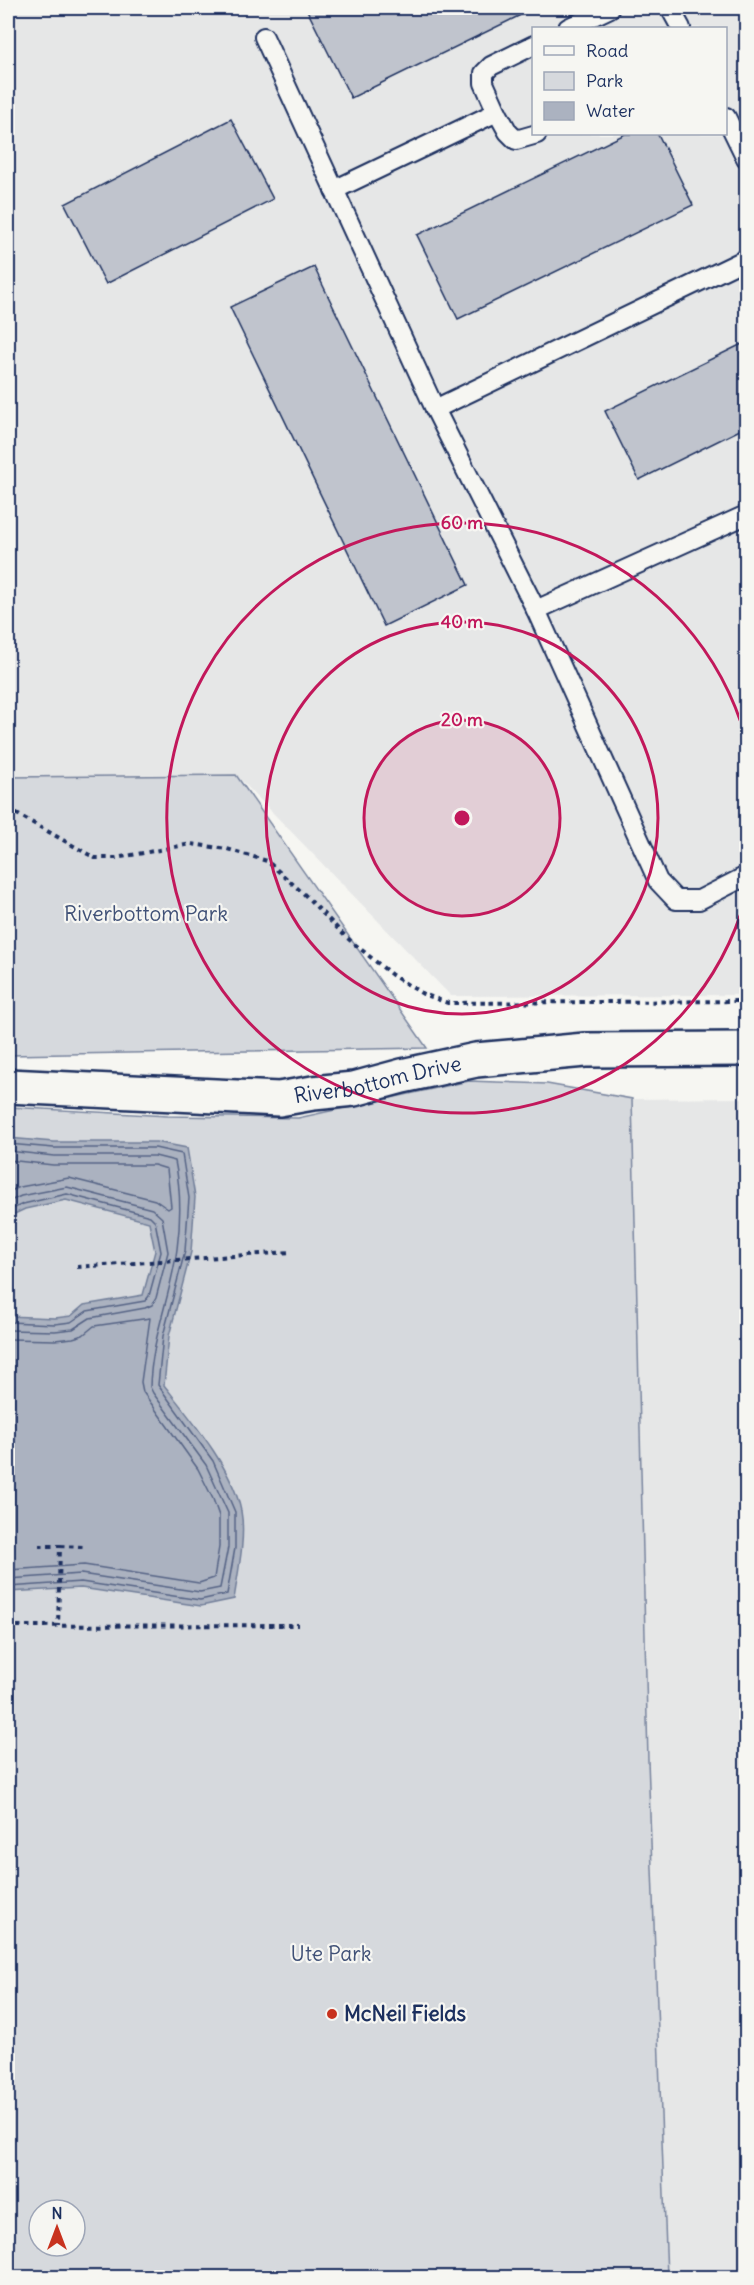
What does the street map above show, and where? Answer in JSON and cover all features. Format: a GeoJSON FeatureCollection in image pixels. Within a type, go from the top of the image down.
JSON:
{"type":"FeatureCollection","features":[{"type":"Feature","properties":{"kind":"street","name":"Riverbottom Drive"},"geometry":{"type":"LineString","coordinates":[[8,1086],[279,1099],[354,1089],[476,1060],[585,1050],[747,1049]]}},
{"type":"Feature","properties":{"kind":"lane"},"geometry":{"type":"LineString","coordinates":[[570,27],[610,8]]}},
{"type":"Feature","properties":{"kind":"lane"},"geometry":{"type":"LineString","coordinates":[[670,8],[680,27]]}},
{"type":"Feature","properties":{"kind":"lane"},"geometry":{"type":"LineString","coordinates":[[264,38],[435,409],[536,610],[658,881],[676,900],[699,900],[747,876]]}},
{"type":"Feature","properties":{"kind":"lane"},"geometry":{"type":"LineString","coordinates":[[532,46],[491,66],[484,73],[484,83],[508,132],[516,140],[534,135]]}},
{"type":"Feature","properties":{"kind":"lane"},"geometry":{"type":"LineString","coordinates":[[334,190],[497,112]]}},
{"type":"Feature","properties":{"kind":"lane"},"geometry":{"type":"LineString","coordinates":[[727,119],[747,158]]}},
{"type":"Feature","properties":{"kind":"lane"},"geometry":{"type":"LineString","coordinates":[[435,409],[747,259]]}},
{"type":"Feature","properties":{"kind":"lane"},"geometry":{"type":"LineString","coordinates":[[536,610],[747,515]]}},
{"type":"Feature","properties":{"kind":"path"},"geometry":{"type":"LineString","coordinates":[[8,809],[95,858],[125,857],[191,844],[227,849],[267,861],[303,893],[345,936],[392,975],[423,994],[448,1003],[747,1001]]}},
{"type":"Feature","properties":{"kind":"path"},"geometry":{"type":"LineString","coordinates":[[77,1267],[290,1252]]}},
{"type":"Feature","properties":{"kind":"path"},"geometry":{"type":"LineString","coordinates":[[39,1546],[84,1547]]}},
{"type":"Feature","properties":{"kind":"path"},"geometry":{"type":"LineString","coordinates":[[58,1626],[60,1546]]}},
{"type":"Feature","properties":{"kind":"path"},"geometry":{"type":"LineString","coordinates":[[8,1626],[299,1625]]}},
{"type":"Feature","properties":{"kind":"shaded area"},"geometry":{"type":"Polygon","coordinates":[[[8,8],[746,8],[746,995],[451,996],[236,775],[8,777],[8,8]]]}},
{"type":"Feature","properties":{"kind":"shaded area"},"geometry":{"type":"Polygon","coordinates":[[[746,1098],[746,2277],[667,2277],[648,1760],[632,1099],[746,1098]]]}},
{"type":"Feature","properties":{"kind":"green space","name":"Riverbottom Park"},"geometry":{"type":"Polygon","coordinates":[[[236,775],[427,1048],[8,1055],[8,777],[236,775]]]}},
{"type":"Feature","properties":{"kind":"green space","name":"Ute Park"},"geometry":{"type":"Polygon","coordinates":[[[469,1081],[547,1084],[632,1099],[648,1760],[667,2277],[8,2277],[8,1107],[168,1116],[298,1118],[469,1081]]]}},
{"type":"Feature","properties":{"kind":"water"},"geometry":{"type":"Polygon","coordinates":[[[8,1138],[54,1142],[156,1142],[187,1148],[195,1197],[191,1252],[169,1336],[164,1385],[220,1461],[236,1495],[241,1511],[243,1532],[234,1599],[201,1606],[81,1588],[8,1592],[8,1316],[55,1318],[71,1316],[84,1305],[143,1295],[155,1251],[149,1222],[66,1200],[25,1209],[8,1217],[8,1138]]]}},
{"type":"Feature","properties":{"kind":"building"},"geometry":{"type":"Polygon","coordinates":[[[306,8],[535,8],[351,98],[306,8]]]}},
{"type":"Feature","properties":{"kind":"building"},"geometry":{"type":"Polygon","coordinates":[[[231,119],[273,199],[106,284],[65,204],[231,119]]]}},
{"type":"Feature","properties":{"kind":"building"},"geometry":{"type":"Polygon","coordinates":[[[623,135],[658,135],[693,205],[458,319],[417,235],[623,135]]]}},
{"type":"Feature","properties":{"kind":"building"},"geometry":{"type":"Polygon","coordinates":[[[314,267],[468,585],[384,626],[230,307],[314,267]]]}},
{"type":"Feature","properties":{"kind":"building"},"geometry":{"type":"Polygon","coordinates":[[[746,342],[746,427],[639,480],[605,411],[746,342]]]}},
{"type":"Feature","properties":{"kind":"place","name":"McNeil Fields"},"geometry":{"type":"Point","coordinates":[332,2014]}}]}
